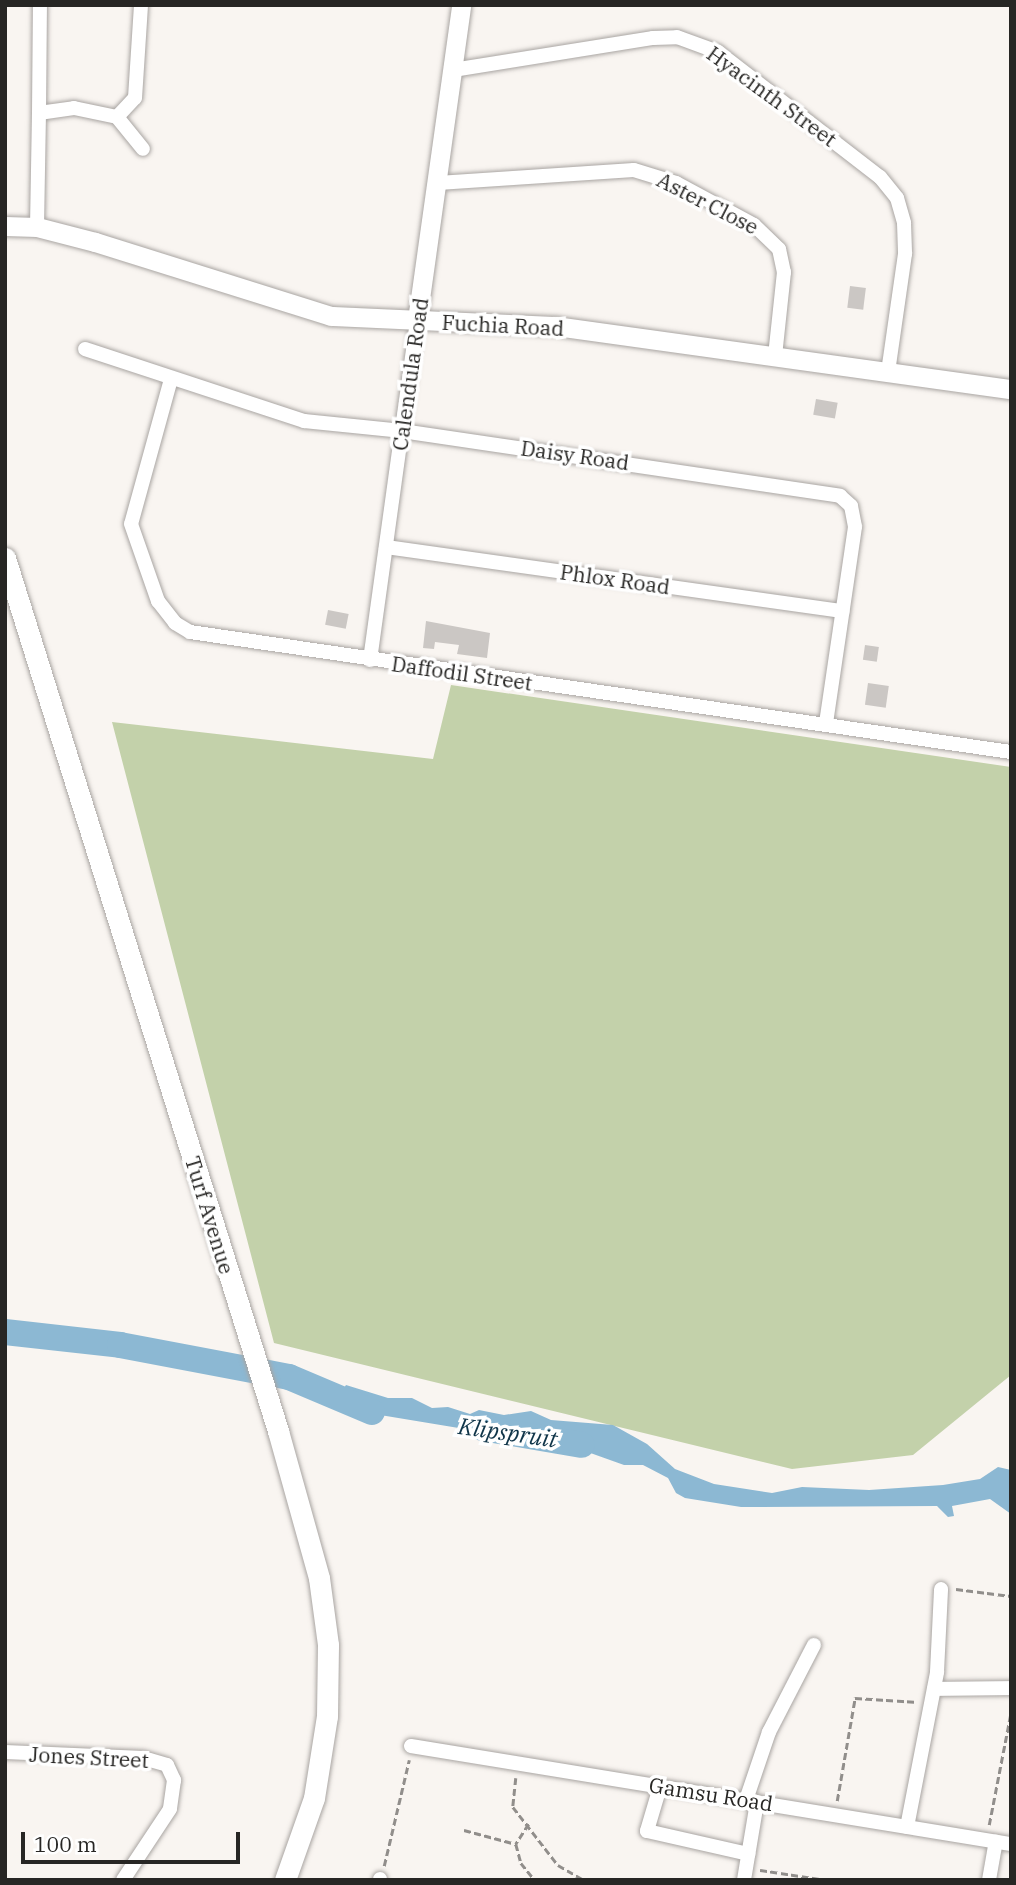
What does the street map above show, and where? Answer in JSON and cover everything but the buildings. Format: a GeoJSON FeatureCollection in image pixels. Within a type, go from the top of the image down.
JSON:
{"type":"FeatureCollection","features":[{"type":"Feature","properties":{"kind":"main road","name":"Turf Avenue"},"geometry":{"type":"LineString","coordinates":[[5,558],[278,1431],[319,1578],[329,1679],[314,1798],[285,1880]]}},
{"type":"Feature","properties":{"kind":"street"},"geometry":{"type":"LineString","coordinates":[[37,227],[40,5]]}},
{"type":"Feature","properties":{"kind":"street"},"geometry":{"type":"LineString","coordinates":[[117,117],[135,98],[141,5]]}},
{"type":"Feature","properties":{"kind":"street","name":"Calendula Road"},"geometry":{"type":"LineString","coordinates":[[369,660],[461,5]]}},
{"type":"Feature","properties":{"kind":"street","name":"Hyacinth Street"},"geometry":{"type":"LineString","coordinates":[[453,70],[653,38],[677,37],[718,52],[880,177],[897,198],[904,223],[905,254],[888,372]]}},
{"type":"Feature","properties":{"kind":"street"},"geometry":{"type":"LineString","coordinates":[[39,113],[75,108],[117,117],[143,149]]}},
{"type":"Feature","properties":{"kind":"street","name":"Aster Close"},"geometry":{"type":"LineString","coordinates":[[438,183],[634,170],[676,183],[754,225],[779,249],[783,272],[775,356]]}},
{"type":"Feature","properties":{"kind":"street","name":"Fuchia Road"},"geometry":{"type":"LineString","coordinates":[[5,226],[37,227],[315,313],[555,326],[1011,389]]}},
{"type":"Feature","properties":{"kind":"street","name":"Daisy Road"},"geometry":{"type":"LineString","coordinates":[[85,349],[304,421],[402,431],[833,493],[847,500],[855,519],[826,724]]}},
{"type":"Feature","properties":{"kind":"street","name":"Daffodil Street"},"geometry":{"type":"LineString","coordinates":[[171,379],[131,524],[163,610],[182,628],[200,635],[1011,752]]}},
{"type":"Feature","properties":{"kind":"street","name":"Phlox Road"},"geometry":{"type":"LineString","coordinates":[[386,547],[843,611]]}},
{"type":"Feature","properties":{"kind":"street"},"geometry":{"type":"LineString","coordinates":[[907,1827],[934,1689],[941,1589]]}},
{"type":"Feature","properties":{"kind":"street"},"geometry":{"type":"LineString","coordinates":[[660,1787],[647,1831],[746,1867],[752,1801],[769,1732],[814,1645]]}},
{"type":"Feature","properties":{"kind":"street"},"geometry":{"type":"LineString","coordinates":[[934,1689],[1011,1688]]}},
{"type":"Feature","properties":{"kind":"street","name":"Gamsu Road"},"geometry":{"type":"LineString","coordinates":[[411,1746],[1011,1844]]}},
{"type":"Feature","properties":{"kind":"street","name":"Jones Street"},"geometry":{"type":"LineString","coordinates":[[5,1752],[143,1758],[167,1765],[174,1780],[170,1809],[123,1880]]}},
{"type":"Feature","properties":{"kind":"street"},"geometry":{"type":"LineString","coordinates":[[989,1880],[991,1841]]}},
{"type":"Feature","properties":{"kind":"path"},"geometry":{"type":"LineString","coordinates":[[941,1589],[1011,1596]]}},
{"type":"Feature","properties":{"kind":"path"},"geometry":{"type":"LineString","coordinates":[[834,1815],[857,1696],[931,1704]]}},
{"type":"Feature","properties":{"kind":"path"},"geometry":{"type":"LineString","coordinates":[[991,1841],[1011,1712]]}},
{"type":"Feature","properties":{"kind":"path"},"geometry":{"type":"LineString","coordinates":[[380,1879],[411,1746]]}},
{"type":"Feature","properties":{"kind":"path"},"geometry":{"type":"LineString","coordinates":[[519,1762],[513,1807],[529,1824],[535,1839],[558,1865],[584,1880]]}},
{"type":"Feature","properties":{"kind":"path"},"geometry":{"type":"LineString","coordinates":[[529,1824],[516,1844],[521,1863],[535,1880]]}},
{"type":"Feature","properties":{"kind":"path"},"geometry":{"type":"LineString","coordinates":[[464,1830],[516,1844]]}},
{"type":"Feature","properties":{"kind":"path"},"geometry":{"type":"LineString","coordinates":[[746,1867],[825,1880]]}},
{"type":"Feature","properties":{"kind":"green space"},"geometry":{"type":"Polygon","coordinates":[[[451,685],[1011,767],[1011,1375],[913,1455],[792,1469],[274,1343],[112,722],[433,759],[451,685]]]}},
{"type":"Feature","properties":{"kind":"water"},"geometry":{"type":"Polygon","coordinates":[[[346,1385],[388,1398],[412,1398],[432,1408],[448,1407],[470,1414],[479,1410],[504,1415],[531,1411],[551,1420],[613,1425],[647,1444],[675,1469],[714,1484],[772,1493],[802,1487],[869,1490],[943,1485],[980,1479],[998,1467],[1011,1470],[1011,1514],[990,1499],[952,1506],[954,1516],[948,1517],[937,1506],[741,1507],[685,1498],[676,1493],[668,1478],[643,1465],[624,1465],[526,1430],[507,1436],[362,1412],[336,1400],[346,1385]]]}},
{"type":"Feature","properties":{"kind":"waterway","name":"Klipspruit"},"geometry":{"type":"LineString","coordinates":[[5,1332],[120,1345],[289,1377],[372,1412]]}},
{"type":"Feature","properties":{"kind":"waterway","name":"Klipspruit"},"geometry":{"type":"LineString","coordinates":[[482,1428],[582,1445]]}}]}
